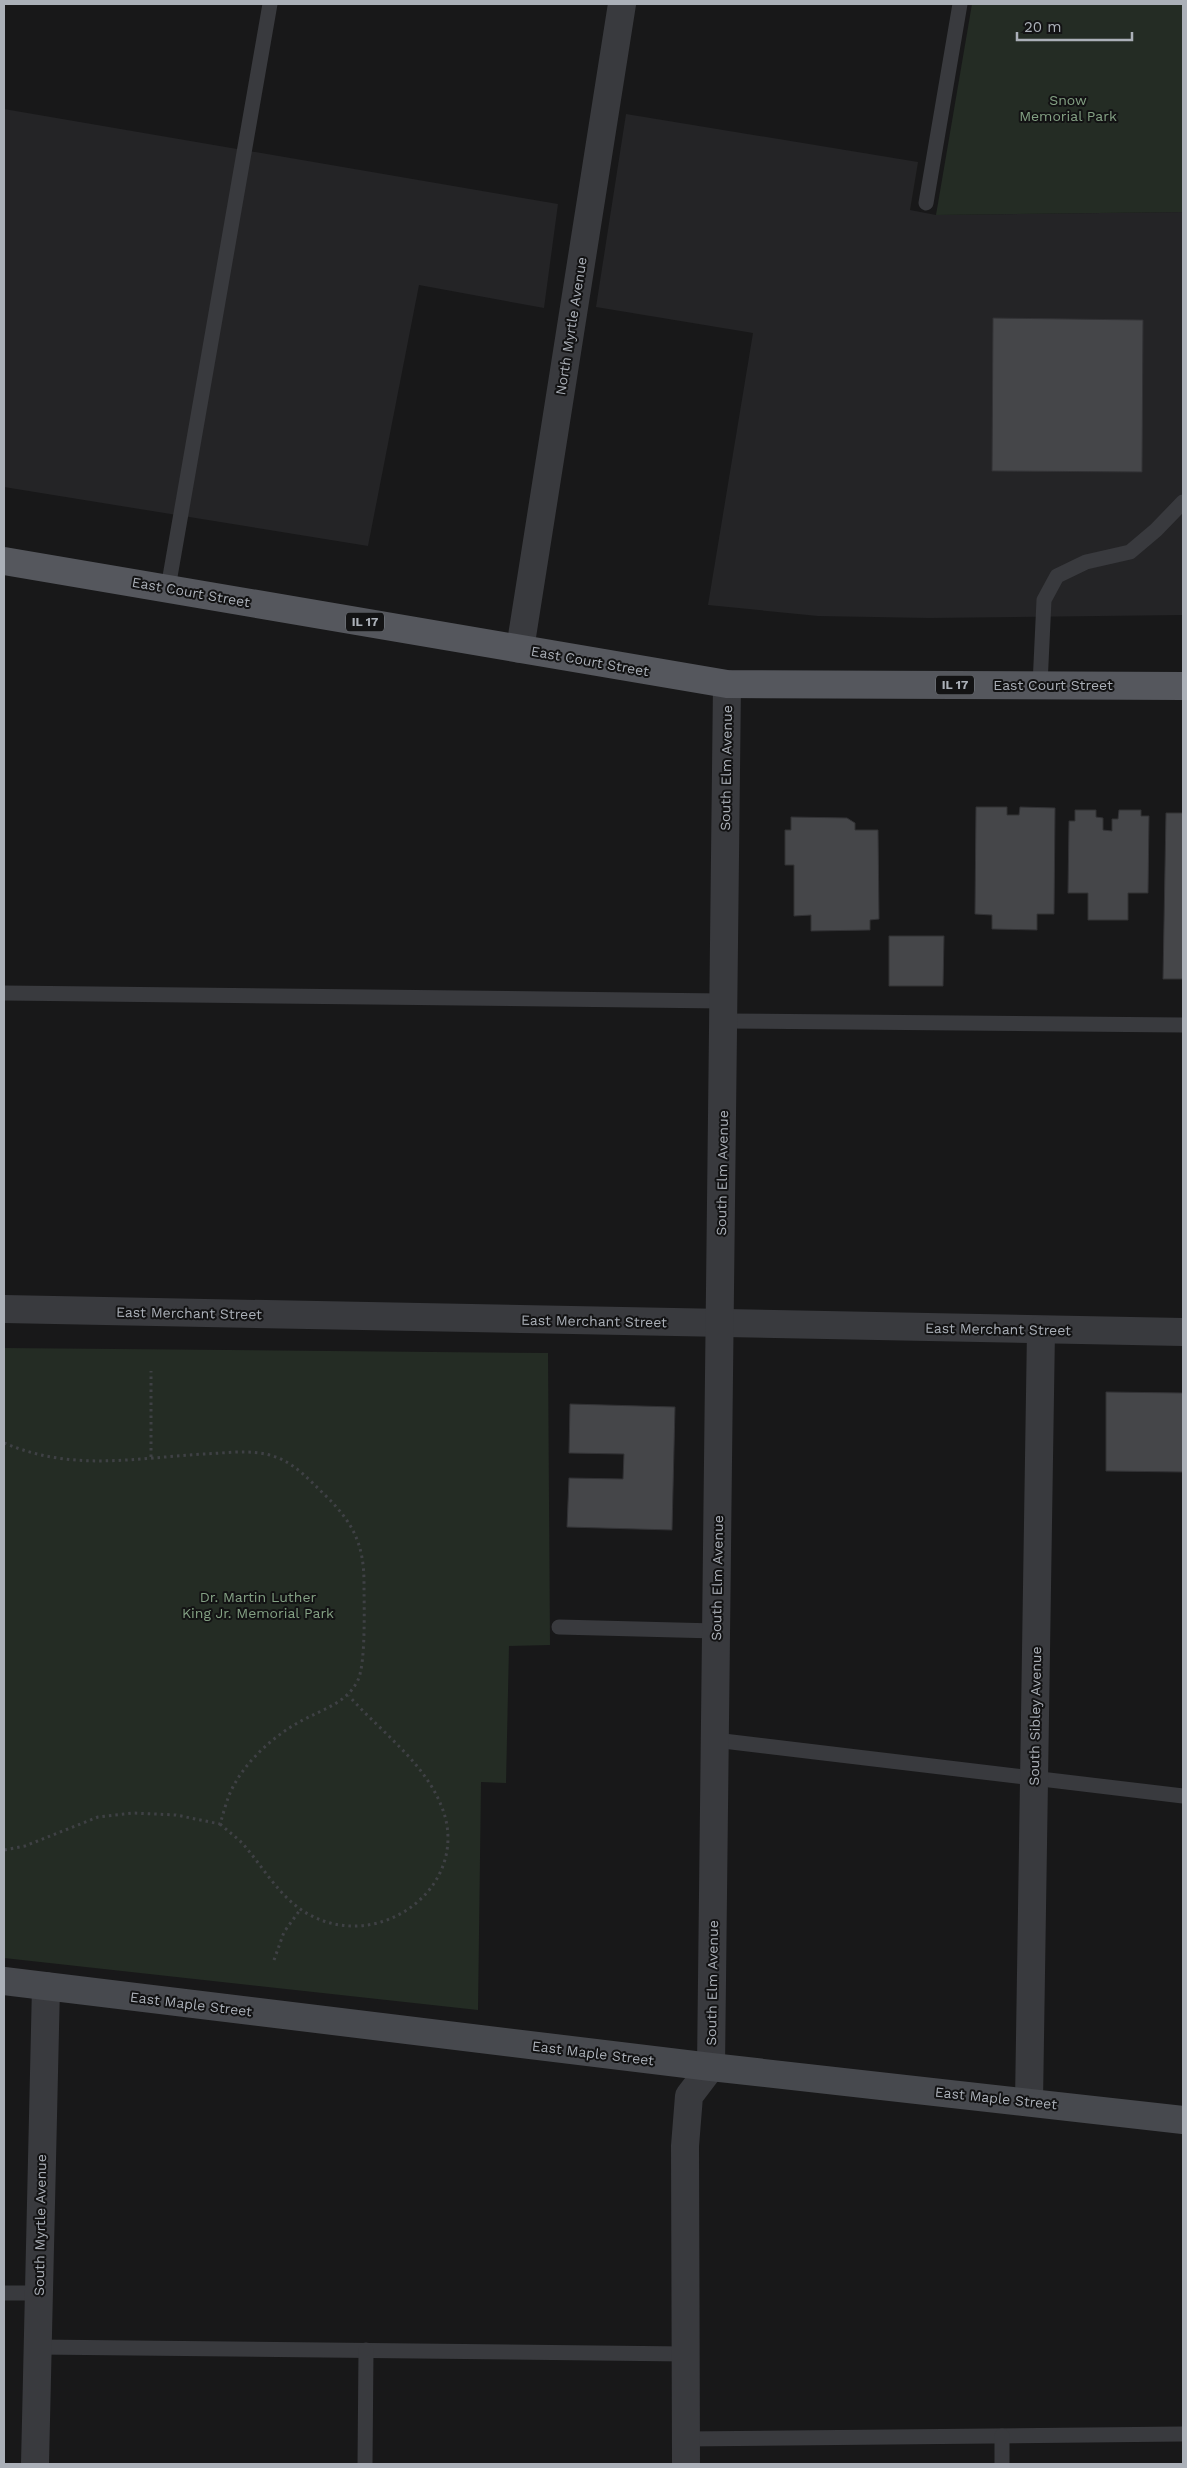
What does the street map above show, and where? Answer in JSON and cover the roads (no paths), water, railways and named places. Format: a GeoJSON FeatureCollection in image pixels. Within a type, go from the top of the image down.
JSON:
{"type":"FeatureCollection","features":[{"type":"Feature","properties":{"kind":"main road","name":"East Court Street"},"geometry":{"type":"LineString","coordinates":[[4,561],[727,684],[1183,686]]}},
{"type":"Feature","properties":{"kind":"main road","name":"East Maple Street"},"geometry":{"type":"LineString","coordinates":[[4,1980],[711,2067],[1183,2120]]}},
{"type":"Feature","properties":{"kind":"street","name":"North Myrtle Avenue"},"geometry":{"type":"LineString","coordinates":[[520,649],[622,4]]}},
{"type":"Feature","properties":{"kind":"street","name":"South Elm Avenue"},"geometry":{"type":"LineString","coordinates":[[711,2067],[727,684]]}},
{"type":"Feature","properties":{"kind":"street","name":"East Merchant Street"},"geometry":{"type":"LineString","coordinates":[[4,1309],[1183,1332]]}},
{"type":"Feature","properties":{"kind":"street","name":"South Sibley Avenue"},"geometry":{"type":"LineString","coordinates":[[1029,2102],[1041,1330]]}},
{"type":"Feature","properties":{"kind":"street","name":"South Myrtle Avenue"},"geometry":{"type":"LineString","coordinates":[[35,2464],[46,1986]]}},
{"type":"Feature","properties":{"kind":"street"},"geometry":{"type":"LineString","coordinates":[[686,2451],[685,2146],[689,2096],[711,2067]]}},
{"type":"Feature","properties":{"kind":"lane"},"geometry":{"type":"LineString","coordinates":[[168,588],[270,4]]}},
{"type":"Feature","properties":{"kind":"lane"},"geometry":{"type":"LineString","coordinates":[[926,203],[960,4]]}},
{"type":"Feature","properties":{"kind":"lane"},"geometry":{"type":"LineString","coordinates":[[1040,685],[1044,600],[1057,576],[1086,562],[1130,552],[1156,530],[1183,502]]}},
{"type":"Feature","properties":{"kind":"lane"},"geometry":{"type":"LineString","coordinates":[[4,993],[723,1011],[1183,1025]]}},
{"type":"Feature","properties":{"kind":"lane"},"geometry":{"type":"LineString","coordinates":[[559,1627],[716,1631]]}},
{"type":"Feature","properties":{"kind":"lane"},"geometry":{"type":"LineString","coordinates":[[715,1740],[1183,1796]]}},
{"type":"Feature","properties":{"kind":"lane"},"geometry":{"type":"LineString","coordinates":[[4,2293],[39,2293]]}},
{"type":"Feature","properties":{"kind":"lane"},"geometry":{"type":"LineString","coordinates":[[37,2347],[686,2354]]}},
{"type":"Feature","properties":{"kind":"lane"},"geometry":{"type":"LineString","coordinates":[[365,2464],[366,2350]]}},
{"type":"Feature","properties":{"kind":"lane"},"geometry":{"type":"LineString","coordinates":[[686,2451],[1002,2436],[1183,2434]]}},
{"type":"Feature","properties":{"kind":"lane"},"geometry":{"type":"LineString","coordinates":[[1002,2436],[1002,2464]]}},
{"type":"Feature","properties":{"kind":"park label","name":"Snow Memorial Park"},"geometry":{"type":"Point","coordinates":[1068,108]}},
{"type":"Feature","properties":{"kind":"park label","name":"Dr. Martin Luther King Jr. Memorial Park"},"geometry":{"type":"Point","coordinates":[258,1605]}}]}
